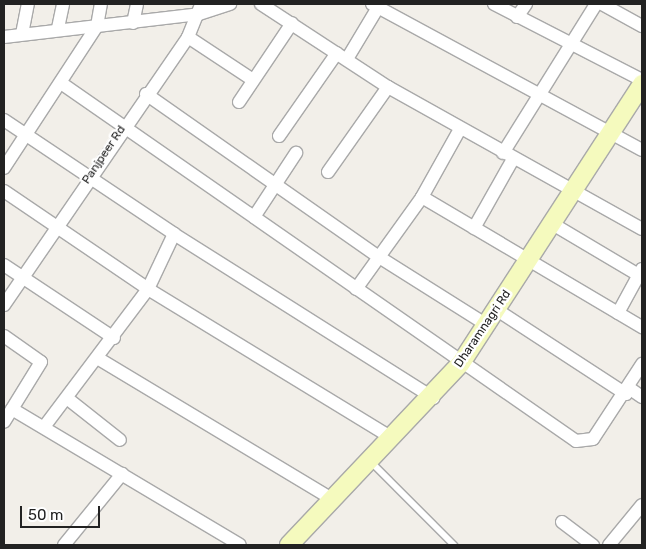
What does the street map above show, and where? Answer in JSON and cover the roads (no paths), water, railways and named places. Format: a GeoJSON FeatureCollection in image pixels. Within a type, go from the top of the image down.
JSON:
{"type":"FeatureCollection","features":[{"type":"Feature","properties":{"kind":"street"},"geometry":{"type":"LineString","coordinates":[[22,34],[28,4]]}},
{"type":"Feature","properties":{"kind":"street"},"geometry":{"type":"LineString","coordinates":[[58,28],[63,4]]}},
{"type":"Feature","properties":{"kind":"street"},"geometry":{"type":"LineString","coordinates":[[4,168],[97,26],[101,4]]}},
{"type":"Feature","properties":{"kind":"street"},"geometry":{"type":"LineString","coordinates":[[133,22],[137,4]]}},
{"type":"Feature","properties":{"kind":"street"},"geometry":{"type":"LineString","coordinates":[[4,37],[58,28],[133,22],[230,4]]}},
{"type":"Feature","properties":{"kind":"street"},"geometry":{"type":"LineString","coordinates":[[261,4],[388,87],[508,156],[642,228]]}},
{"type":"Feature","properties":{"kind":"street"},"geometry":{"type":"LineString","coordinates":[[494,4],[642,82]]}},
{"type":"Feature","properties":{"kind":"street"},"geometry":{"type":"LineString","coordinates":[[517,17],[526,4]]}},
{"type":"Feature","properties":{"kind":"street"},"geometry":{"type":"LineString","coordinates":[[474,228],[538,96],[569,44],[596,4]]}},
{"type":"Feature","properties":{"kind":"street"},"geometry":{"type":"LineString","coordinates":[[602,4],[642,26]]}},
{"type":"Feature","properties":{"kind":"street"},"geometry":{"type":"LineString","coordinates":[[279,136],[342,56],[377,5],[538,96],[642,150]]}},
{"type":"Feature","properties":{"kind":"street","name":"Panjpeer Rd"},"geometry":{"type":"LineString","coordinates":[[4,305],[124,126],[188,37],[200,9]]}},
{"type":"Feature","properties":{"kind":"street"},"geometry":{"type":"LineString","coordinates":[[240,102],[292,23]]}},
{"type":"Feature","properties":{"kind":"street"},"geometry":{"type":"LineString","coordinates":[[188,37],[253,80]]}},
{"type":"Feature","properties":{"kind":"street","name":"Dharamnagri Rd"},"geometry":{"type":"LineString","coordinates":[[289,545],[390,437],[433,398],[461,363],[497,310],[571,190],[642,82]]}},
{"type":"Feature","properties":{"kind":"street"},"geometry":{"type":"LineString","coordinates":[[61,83],[254,216],[461,363],[576,441],[593,440],[628,391],[642,364]]}},
{"type":"Feature","properties":{"kind":"street"},"geometry":{"type":"LineString","coordinates":[[328,172],[388,87]]}},
{"type":"Feature","properties":{"kind":"street"},"geometry":{"type":"LineString","coordinates":[[146,94],[379,257],[487,325]]}},
{"type":"Feature","properties":{"kind":"street"},"geometry":{"type":"LineString","coordinates":[[4,120],[88,179],[433,398]]}},
{"type":"Feature","properties":{"kind":"street"},"geometry":{"type":"LineString","coordinates":[[356,289],[422,197],[460,129]]}},
{"type":"Feature","properties":{"kind":"street"},"geometry":{"type":"LineString","coordinates":[[254,216],[296,153]]}},
{"type":"Feature","properties":{"kind":"street"},"geometry":{"type":"LineString","coordinates":[[4,191],[148,289],[390,437]]}},
{"type":"Feature","properties":{"kind":"street"},"geometry":{"type":"LineString","coordinates":[[422,197],[642,327]]}},
{"type":"Feature","properties":{"kind":"street"},"geometry":{"type":"LineString","coordinates":[[551,222],[641,273],[618,313]]}},
{"type":"Feature","properties":{"kind":"street"},"geometry":{"type":"LineString","coordinates":[[44,427],[99,359],[148,289],[174,234]]}},
{"type":"Feature","properties":{"kind":"street"},"geometry":{"type":"LineString","coordinates":[[4,265],[114,338]]}},
{"type":"Feature","properties":{"kind":"street"},"geometry":{"type":"LineString","coordinates":[[497,310],[628,391],[642,397]]}},
{"type":"Feature","properties":{"kind":"street"},"geometry":{"type":"LineString","coordinates":[[4,336],[41,362],[4,422]]}},
{"type":"Feature","properties":{"kind":"street"},"geometry":{"type":"LineString","coordinates":[[99,359],[332,498]]}},
{"type":"Feature","properties":{"kind":"street"},"geometry":{"type":"LineString","coordinates":[[68,399],[120,440]]}},
{"type":"Feature","properties":{"kind":"street"},"geometry":{"type":"LineString","coordinates":[[12,409],[240,545]]}},
{"type":"Feature","properties":{"kind":"street"},"geometry":{"type":"LineString","coordinates":[[64,545],[122,474]]}},
{"type":"Feature","properties":{"kind":"street"},"geometry":{"type":"LineString","coordinates":[[609,545],[642,505]]}},
{"type":"Feature","properties":{"kind":"street"},"geometry":{"type":"LineString","coordinates":[[562,522],[593,545]]}},
{"type":"Feature","properties":{"kind":"lane"},"geometry":{"type":"LineString","coordinates":[[369,460],[454,545]]}}]}
